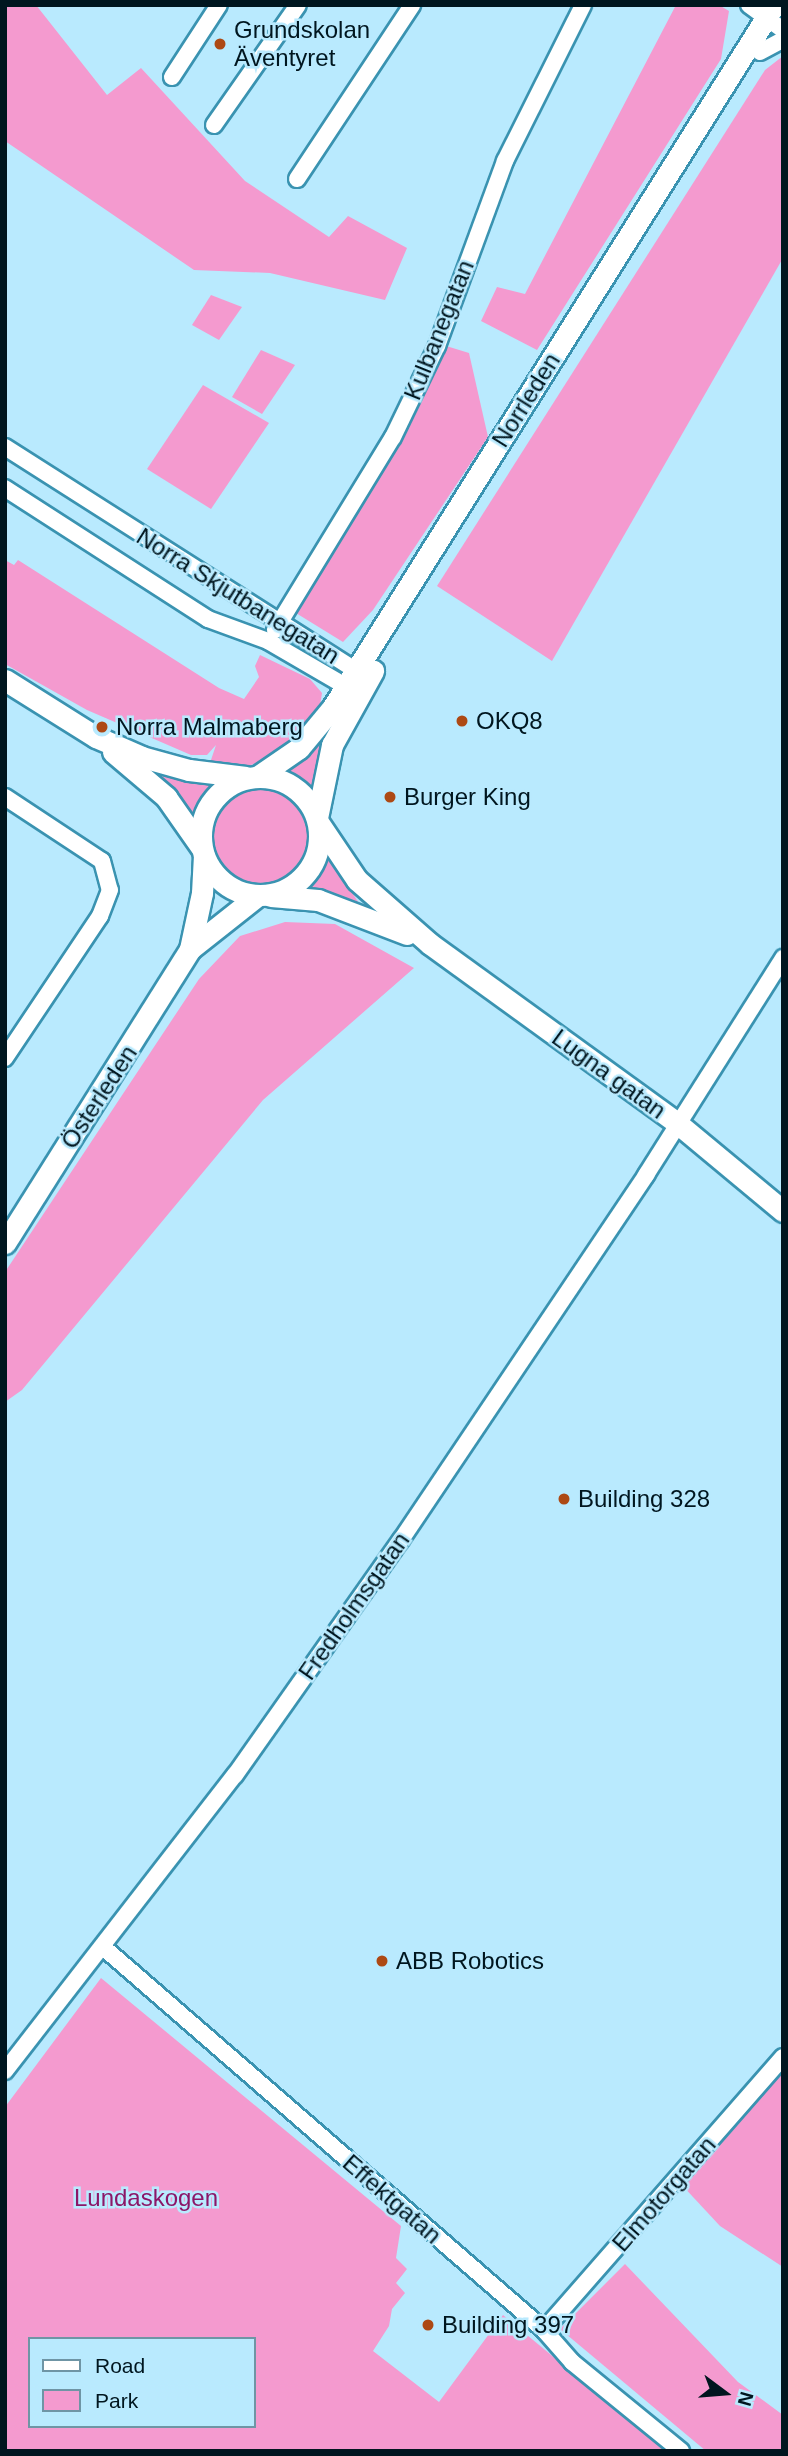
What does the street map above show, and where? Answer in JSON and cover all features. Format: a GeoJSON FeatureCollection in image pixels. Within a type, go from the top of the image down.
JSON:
{"type":"FeatureCollection","features":[{"type":"Feature","properties":{"kind":"main road","name":"Norrleden"},"geometry":{"type":"LineString","coordinates":[[255,777],[317,731],[356,682],[760,52],[771,18]]}},
{"type":"Feature","properties":{"kind":"main road","name":"Norrleden"},"geometry":{"type":"LineString","coordinates":[[318,820],[332,745],[356,682],[771,18]]}},
{"type":"Feature","properties":{"kind":"main road"},"geometry":{"type":"LineString","coordinates":[[5,680],[96,737],[166,797],[224,884],[261,896],[282,892],[309,871],[317,856],[318,820],[294,787],[255,777],[189,771],[96,737]]}},
{"type":"Feature","properties":{"kind":"main road"},"geometry":{"type":"LineString","coordinates":[[202,851],[204,816],[212,801],[223,790],[255,777]]}},
{"type":"Feature","properties":{"kind":"main road","name":"Lugna gatan"},"geometry":{"type":"LineString","coordinates":[[318,820],[356,880],[430,944],[677,1123],[783,1211]]}},
{"type":"Feature","properties":{"kind":"main road","name":"Österleden"},"geometry":{"type":"LineString","coordinates":[[5,1243],[190,949],[202,893],[202,851]]}},
{"type":"Feature","properties":{"kind":"main road","name":"Lugna gatan"},"geometry":{"type":"LineString","coordinates":[[261,896],[318,900],[359,912],[430,944]]}},
{"type":"Feature","properties":{"kind":"main road","name":"Österleden"},"geometry":{"type":"LineString","coordinates":[[190,949],[261,896]]}},
{"type":"Feature","properties":{"kind":"street"},"geometry":{"type":"LineString","coordinates":[[172,78],[219,5]]}},
{"type":"Feature","properties":{"kind":"street"},"geometry":{"type":"LineString","coordinates":[[214,125],[298,5]]}},
{"type":"Feature","properties":{"kind":"street"},"geometry":{"type":"LineString","coordinates":[[297,179],[412,5]]}},
{"type":"Feature","properties":{"kind":"street","name":"Kulbanegatan"},"geometry":{"type":"LineString","coordinates":[[268,641],[398,425],[441,335],[505,161],[583,5]]}},
{"type":"Feature","properties":{"kind":"street","name":"Norra Skjutbanegatan"},"geometry":{"type":"LineString","coordinates":[[5,447],[279,622],[356,682]]}},
{"type":"Feature","properties":{"kind":"street","name":"Norra Skjutbanegatan"},"geometry":{"type":"LineString","coordinates":[[5,488],[208,618],[268,641],[356,682]]}},
{"type":"Feature","properties":{"kind":"street"},"geometry":{"type":"LineString","coordinates":[[5,797],[87,849],[107,873],[110,890],[103,910],[5,1058]]}},
{"type":"Feature","properties":{"kind":"street","name":"Fredholmsgatan"},"geometry":{"type":"LineString","coordinates":[[5,2071],[235,1775],[409,1529],[783,958]]}},
{"type":"Feature","properties":{"kind":"street","name":"Effektgatan"},"geometry":{"type":"LineString","coordinates":[[103,1947],[544,2330],[572,2362],[681,2451]]}},
{"type":"Feature","properties":{"kind":"street","name":"Elmotorgatan"},"geometry":{"type":"LineString","coordinates":[[544,2330],[783,2057]]}},
{"type":"Feature","properties":{"kind":"green space"},"geometry":{"type":"Polygon","coordinates":[[[5,5],[36,5],[107,95],[141,68],[245,181],[329,237],[348,216],[407,248],[385,300],[270,273],[194,270],[5,141],[5,5]]]}},
{"type":"Feature","properties":{"kind":"green space"},"geometry":{"type":"Polygon","coordinates":[[[676,5],[719,5],[729,11],[721,59],[537,350],[481,321],[497,287],[525,294],[676,5]]]}},
{"type":"Feature","properties":{"kind":"green space"},"geometry":{"type":"Polygon","coordinates":[[[783,56],[783,258],[552,661],[437,586],[765,70],[783,56]]]}},
{"type":"Feature","properties":{"kind":"green space"},"geometry":{"type":"Polygon","coordinates":[[[211,295],[242,307],[219,340],[192,325],[211,295]]]}},
{"type":"Feature","properties":{"kind":"green space"},"geometry":{"type":"Polygon","coordinates":[[[443,345],[469,353],[488,437],[373,610],[343,642],[291,610],[443,345]]]}},
{"type":"Feature","properties":{"kind":"green space"},"geometry":{"type":"Polygon","coordinates":[[[261,350],[295,365],[262,414],[232,397],[261,350]]]}},
{"type":"Feature","properties":{"kind":"green space"},"geometry":{"type":"Polygon","coordinates":[[[203,385],[269,423],[211,509],[147,469],[203,385]]]}},
{"type":"Feature","properties":{"kind":"green space"},"geometry":{"type":"Polygon","coordinates":[[[5,560],[14,565],[18,560],[219,688],[244,699],[259,677],[255,666],[260,655],[310,679],[322,693],[319,713],[300,739],[272,758],[248,766],[209,766],[216,745],[207,755],[191,755],[87,710],[5,664],[5,560]]]}},
{"type":"Feature","properties":{"kind":"green space"},"geometry":{"type":"Polygon","coordinates":[[[344,704],[314,791],[282,772],[313,750],[344,704]]]}},
{"type":"Feature","properties":{"kind":"green space"},"geometry":{"type":"Polygon","coordinates":[[[153,771],[216,785],[194,818],[153,771]]]}},
{"type":"Feature","properties":{"kind":"green space"},"geometry":{"type":"Polygon","coordinates":[[[262,786],[282,790],[305,809],[310,818],[314,838],[310,858],[291,881],[282,886],[262,890],[242,886],[219,867],[214,858],[210,838],[214,818],[233,795],[242,790],[262,786]]]}},
{"type":"Feature","properties":{"kind":"green space"},"geometry":{"type":"Polygon","coordinates":[[[329,859],[359,903],[305,891],[329,859]]]}},
{"type":"Feature","properties":{"kind":"green space"},"geometry":{"type":"Polygon","coordinates":[[[285,922],[335,924],[414,968],[263,1100],[22,1390],[5,1402],[5,1272],[199,979],[240,936],[285,922]]]}},
{"type":"Feature","properties":{"kind":"green space","name":"Lundaskogen"},"geometry":{"type":"Polygon","coordinates":[[[101,1978],[401,2226],[396,2258],[407,2269],[396,2283],[405,2293],[392,2309],[389,2326],[373,2351],[439,2402],[503,2315],[667,2451],[5,2451],[5,2107],[101,1978]]]}},
{"type":"Feature","properties":{"kind":"green space"},"geometry":{"type":"Polygon","coordinates":[[[783,2064],[783,2267],[720,2226],[680,2183],[783,2064]]]}},
{"type":"Feature","properties":{"kind":"green space"},"geometry":{"type":"Polygon","coordinates":[[[625,2264],[738,2382],[783,2415],[783,2451],[706,2451],[560,2329],[625,2264]]]}},
{"type":"Feature","properties":{"kind":"place","name":"Grundskolan Äventyret"},"geometry":{"type":"Point","coordinates":[220,44]}},
{"type":"Feature","properties":{"kind":"place","name":"OKQ8"},"geometry":{"type":"Point","coordinates":[462,721]}},
{"type":"Feature","properties":{"kind":"place","name":"Norra Malmaberg"},"geometry":{"type":"Point","coordinates":[102,727]}},
{"type":"Feature","properties":{"kind":"place","name":"Burger King"},"geometry":{"type":"Point","coordinates":[390,797]}},
{"type":"Feature","properties":{"kind":"place","name":"Building 328"},"geometry":{"type":"Point","coordinates":[564,1499]}},
{"type":"Feature","properties":{"kind":"place","name":"ABB Robotics"},"geometry":{"type":"Point","coordinates":[382,1961]}},
{"type":"Feature","properties":{"kind":"place","name":"Building 397"},"geometry":{"type":"Point","coordinates":[428,2325]}}]}
